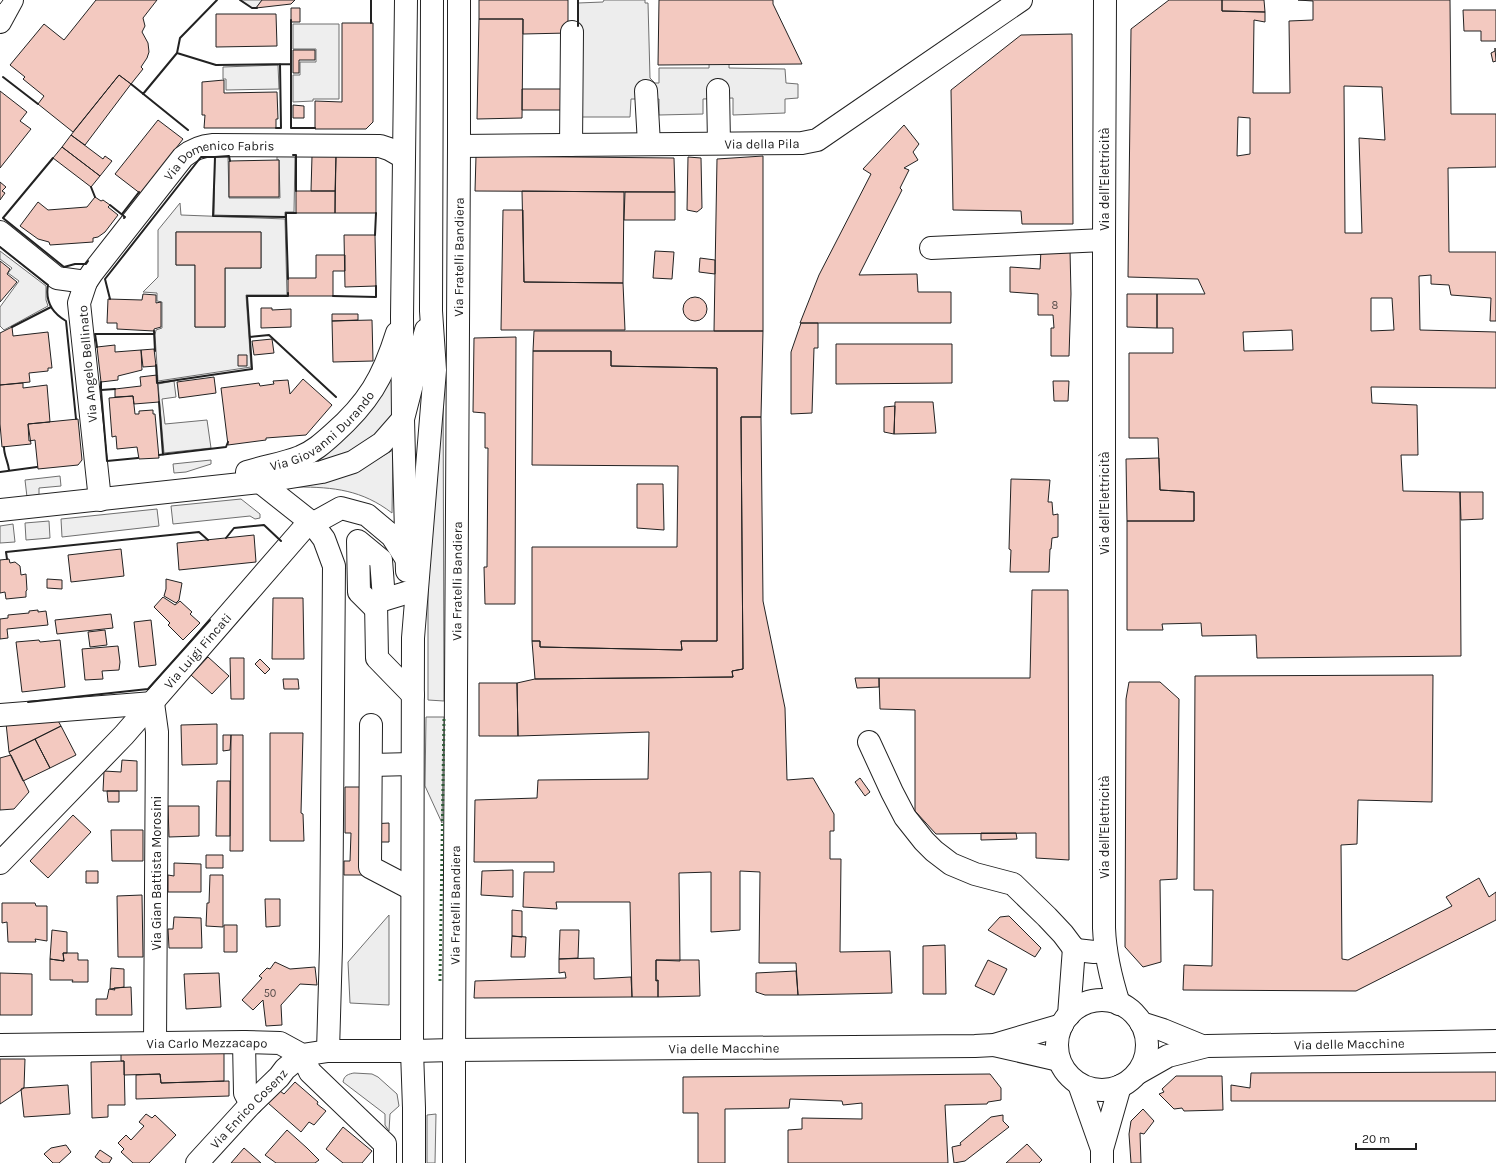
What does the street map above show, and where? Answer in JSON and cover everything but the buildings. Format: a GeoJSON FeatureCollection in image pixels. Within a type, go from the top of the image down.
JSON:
{"type":"FeatureCollection","features":[{"type":"Feature","properties":{"kind":"street","name":"Via Fratelli Bandiera"},"geometry":{"type":"LineString","coordinates":[[406,0],[403,157],[403,419],[406,558],[413,638]]}},
{"type":"Feature","properties":{"kind":"street","name":"Via Fratelli Bandiera"},"geometry":{"type":"LineString","coordinates":[[414,1163],[412,1051],[413,638],[435,370],[431,312],[432,0]]}},
{"type":"Feature","properties":{"kind":"street","name":"Via Fratelli Bandiera"},"geometry":{"type":"LineString","coordinates":[[454,1163],[459,0]]}},
{"type":"Feature","properties":{"kind":"street","name":"Via della Pila"},"geometry":{"type":"LineString","coordinates":[[459,146],[802,143],[817,140],[1021,0]]}},
{"type":"Feature","properties":{"kind":"street","name":"Via dell'Elettricità"},"geometry":{"type":"LineString","coordinates":[[1105,0],[1104,928],[1106,952],[1119,1004]]}},
{"type":"Feature","properties":{"kind":"street"},"geometry":{"type":"LineString","coordinates":[[571,145],[572,32]]}},
{"type":"Feature","properties":{"kind":"street"},"geometry":{"type":"LineString","coordinates":[[718,90],[719,143]]}},
{"type":"Feature","properties":{"kind":"street"},"geometry":{"type":"LineString","coordinates":[[646,91],[649,144]]}},
{"type":"Feature","properties":{"kind":"street","name":"Via Domenico Fabris"},"geometry":{"type":"LineString","coordinates":[[86,282],[183,157],[190,151],[201,146],[213,144],[380,146],[403,157]]}},
{"type":"Feature","properties":{"kind":"street"},"geometry":{"type":"LineString","coordinates":[[0,232],[57,278],[86,282]]}},
{"type":"Feature","properties":{"kind":"street"},"geometry":{"type":"LineString","coordinates":[[931,248],[1104,240]]}},
{"type":"Feature","properties":{"kind":"street","name":"Via Angelo Bellinato"},"geometry":{"type":"LineString","coordinates":[[86,282],[79,303],[100,500]]}},
{"type":"Feature","properties":{"kind":"street","name":"Via Fratelli Bandiera"},"geometry":{"type":"LineString","coordinates":[[403,419],[431,312]]}},
{"type":"Feature","properties":{"kind":"street","name":"Via Giovanni Durando"},"geometry":{"type":"LineString","coordinates":[[193,490],[250,471],[301,457],[320,446],[364,403],[380,377],[393,347],[402,317]]}},
{"type":"Feature","properties":{"kind":"street","name":"Via Giovanni Durando"},"geometry":{"type":"LineString","coordinates":[[0,510],[193,490],[260,482],[322,472],[353,462],[382,443],[403,419]]}},
{"type":"Feature","properties":{"kind":"street"},"geometry":{"type":"LineString","coordinates":[[260,482],[312,523],[324,539],[334,566],[331,947],[328,1051]]}},
{"type":"Feature","properties":{"kind":"street","name":"Via Luigi Fincati"},"geometry":{"type":"LineString","coordinates":[[0,863],[124,735],[303,529],[341,508],[367,515],[392,536],[406,558]]}},
{"type":"Feature","properties":{"kind":"street"},"geometry":{"type":"LineString","coordinates":[[409,592],[380,604],[377,658],[413,695]]}},
{"type":"Feature","properties":{"kind":"street"},"geometry":{"type":"LineString","coordinates":[[0,715],[153,703]]}},
{"type":"Feature","properties":{"kind":"street","name":"Via Gian Battista Morosini"},"geometry":{"type":"LineString","coordinates":[[153,703],[157,732],[155,1043]]}},
{"type":"Feature","properties":{"kind":"street"},"geometry":{"type":"LineString","coordinates":[[371,725],[370,867],[412,889]]}},
{"type":"Feature","properties":{"kind":"street"},"geometry":{"type":"LineString","coordinates":[[869,742],[902,811],[928,846],[951,864],[976,874],[1012,884],[1047,917],[1074,948],[1082,952],[1106,952]]}},
{"type":"Feature","properties":{"kind":"street"},"geometry":{"type":"LineString","coordinates":[[371,765],[412,764]]}},
{"type":"Feature","properties":{"kind":"street"},"geometry":{"type":"LineString","coordinates":[[1066,1020],[1074,948]]}},
{"type":"Feature","properties":{"kind":"street"},"geometry":{"type":"LineString","coordinates":[[1102,1000],[1119,1004],[1134,1014],[1141,1023],[1146,1034],[1147,1046],[1145,1060],[1138,1073],[1128,1082],[1115,1089],[1101,1091],[1087,1088],[1079,1084],[1066,1073],[1059,1060],[1056,1047],[1058,1033],[1066,1020],[1075,1010],[1087,1003],[1102,1000]]}},
{"type":"Feature","properties":{"kind":"street","name":"Via delle Macchine"},"geometry":{"type":"LineString","coordinates":[[994,1045],[1066,1020]]}},
{"type":"Feature","properties":{"kind":"street","name":"Via delle Macchine"},"geometry":{"type":"LineString","coordinates":[[1141,1023],[1163,1030],[1202,1046]]}},
{"type":"Feature","properties":{"kind":"street","name":"Via delle Macchine"},"geometry":{"type":"LineString","coordinates":[[1138,1073],[1168,1056],[1202,1046],[1496,1041]]}},
{"type":"Feature","properties":{"kind":"street"},"geometry":{"type":"LineString","coordinates":[[244,1042],[245,1093],[252,1104]]}},
{"type":"Feature","properties":{"kind":"street","name":"Via Carlo Mezzacapo"},"geometry":{"type":"LineString","coordinates":[[0,1044],[280,1043],[302,1055]]}},
{"type":"Feature","properties":{"kind":"street","name":"Via delle Macchine"},"geometry":{"type":"LineString","coordinates":[[412,1051],[994,1045],[1059,1060]]}},
{"type":"Feature","properties":{"kind":"street"},"geometry":{"type":"LineString","coordinates":[[385,1163],[385,1144],[310,1072],[302,1055],[328,1051],[412,1051]]}},
{"type":"Feature","properties":{"kind":"street","name":"Via Enrico Cosenz"},"geometry":{"type":"LineString","coordinates":[[197,1163],[285,1069],[302,1055]]}},
{"type":"Feature","properties":{"kind":"street"},"geometry":{"type":"LineString","coordinates":[[1079,1084],[1102,1156]]}},
{"type":"Feature","properties":{"kind":"street"},"geometry":{"type":"LineString","coordinates":[[1102,1156],[1115,1100],[1120,1086]]}},
{"type":"Feature","properties":{"kind":"shaded area"},"geometry":{"type":"Polygon","coordinates":[[[240,0],[262,0],[256,8],[252,8],[240,0]]]}},
{"type":"Feature","properties":{"kind":"shaded area"},"geometry":{"type":"Polygon","coordinates":[[[604,0],[645,0],[645,3],[648,3],[650,78],[655,83],[659,83],[659,68],[709,68],[710,0],[730,0],[729,68],[785,69],[786,83],[798,84],[798,98],[785,99],[785,113],[733,115],[733,98],[703,99],[703,114],[659,115],[659,99],[631,99],[630,117],[578,117],[578,3],[603,2],[604,0]]]}},
{"type":"Feature","properties":{"kind":"shaded area"},"geometry":{"type":"Polygon","coordinates":[[[293,24],[339,24],[339,99],[313,99],[313,101],[293,102],[293,75],[300,75],[300,62],[316,62],[316,49],[293,49],[293,24]]]}},
{"type":"Feature","properties":{"kind":"shaded area"},"geometry":{"type":"Polygon","coordinates":[[[278,65],[279,89],[226,90],[226,79],[223,79],[223,67],[278,65]]]}},
{"type":"Feature","properties":{"kind":"shaded area"},"geometry":{"type":"Polygon","coordinates":[[[277,156],[295,156],[294,212],[285,212],[285,217],[214,215],[215,157],[228,157],[229,198],[280,198],[279,160],[277,160],[277,156]]]}},
{"type":"Feature","properties":{"kind":"shaded area"},"geometry":{"type":"Polygon","coordinates":[[[180,203],[181,215],[285,219],[287,295],[246,295],[251,367],[158,381],[155,335],[156,330],[162,328],[162,302],[157,301],[157,293],[143,292],[158,277],[158,230],[180,203]],[[176,232],[176,265],[195,265],[195,327],[225,327],[225,268],[261,268],[261,232],[176,232]]]}},
{"type":"Feature","properties":{"kind":"shaded area"},"geometry":{"type":"Polygon","coordinates":[[[0,251],[46,286],[46,300],[48,306],[4,330],[0,326],[0,307],[19,281],[8,273],[12,268],[0,259],[0,251]]]}},
{"type":"Feature","properties":{"kind":"shaded area"},"geometry":{"type":"Polygon","coordinates":[[[443,365],[444,701],[428,700],[428,558],[443,365]]]}},
{"type":"Feature","properties":{"kind":"shaded area"},"geometry":{"type":"Polygon","coordinates":[[[390,377],[392,377],[394,409],[391,416],[378,432],[368,441],[344,454],[332,459],[294,469],[390,377]]]}},
{"type":"Feature","properties":{"kind":"shaded area"},"geometry":{"type":"Polygon","coordinates":[[[174,381],[176,397],[162,399],[165,424],[207,420],[211,448],[164,453],[158,384],[174,381]]]}},
{"type":"Feature","properties":{"kind":"shaded area"},"geometry":{"type":"Polygon","coordinates":[[[393,450],[392,513],[370,499],[347,491],[297,487],[297,484],[362,468],[393,450]]]}},
{"type":"Feature","properties":{"kind":"shaded area"},"geometry":{"type":"Polygon","coordinates":[[[211,460],[211,464],[186,472],[174,473],[173,464],[211,460]]]}},
{"type":"Feature","properties":{"kind":"shaded area"},"geometry":{"type":"Polygon","coordinates":[[[60,476],[61,486],[39,488],[39,496],[27,497],[25,480],[60,476]]]}},
{"type":"Feature","properties":{"kind":"shaded area"},"geometry":{"type":"Polygon","coordinates":[[[241,499],[260,514],[260,518],[255,519],[250,516],[173,524],[171,506],[241,499]]]}},
{"type":"Feature","properties":{"kind":"shaded area"},"geometry":{"type":"Polygon","coordinates":[[[157,509],[159,526],[62,537],[61,519],[157,509]]]}},
{"type":"Feature","properties":{"kind":"shaded area"},"geometry":{"type":"Polygon","coordinates":[[[49,521],[50,538],[26,540],[25,523],[49,521]]]}},
{"type":"Feature","properties":{"kind":"shaded area"},"geometry":{"type":"Polygon","coordinates":[[[13,524],[15,542],[0,543],[0,526],[13,524]]]}},
{"type":"Feature","properties":{"kind":"shaded area"},"geometry":{"type":"Polygon","coordinates":[[[426,717],[444,717],[442,823],[425,786],[426,717]]]}},
{"type":"Feature","properties":{"kind":"shaded area"},"geometry":{"type":"Polygon","coordinates":[[[389,915],[389,1005],[350,1003],[348,962],[389,915]]]}},
{"type":"Feature","properties":{"kind":"shaded area"},"geometry":{"type":"Polygon","coordinates":[[[354,1073],[372,1074],[378,1077],[397,1094],[399,1106],[390,1114],[389,1131],[385,1125],[385,1114],[343,1082],[346,1076],[354,1073]]]}},
{"type":"Feature","properties":{"kind":"shaded area"},"geometry":{"type":"Polygon","coordinates":[[[436,1114],[435,1163],[427,1163],[427,1115],[436,1114]]]}},
{"type":"Feature","properties":{"kind":"tram line"},"geometry":{"type":"LineString","coordinates":[[0,4],[3,0]]}},
{"type":"Feature","properties":{"kind":"hedge"},"geometry":{"type":"LineString","coordinates":[[440,981],[444,717]]}},
{"type":"Feature","properties":{"kind":"wall"},"geometry":{"type":"LineString","coordinates":[[217,0],[180,38],[177,53],[216,65],[291,64],[291,20]]}},
{"type":"Feature","properties":{"kind":"wall"},"geometry":{"type":"LineString","coordinates":[[240,0],[252,8],[257,8]]}},
{"type":"Feature","properties":{"kind":"wall"},"geometry":{"type":"LineString","coordinates":[[371,0],[371,23]]}},
{"type":"Feature","properties":{"kind":"wall"},"geometry":{"type":"LineString","coordinates":[[578,0],[578,26]]}},
{"type":"Feature","properties":{"kind":"wall"},"geometry":{"type":"LineString","coordinates":[[143,94],[177,53]]}},
{"type":"Feature","properties":{"kind":"wall"},"geometry":{"type":"LineString","coordinates":[[276,128],[281,128],[280,64]]}},
{"type":"Feature","properties":{"kind":"wall"},"geometry":{"type":"LineString","coordinates":[[291,64],[291,128],[315,128]]}},
{"type":"Feature","properties":{"kind":"wall"},"geometry":{"type":"LineString","coordinates":[[3,77],[38,104]]}},
{"type":"Feature","properties":{"kind":"wall"},"geometry":{"type":"LineString","coordinates":[[131,84],[188,130]]}},
{"type":"Feature","properties":{"kind":"wall"},"geometry":{"type":"LineString","coordinates":[[293,155],[296,155],[296,191]]}},
{"type":"Feature","properties":{"kind":"wall"},"geometry":{"type":"LineString","coordinates":[[215,157],[229,156],[230,161]]}},
{"type":"Feature","properties":{"kind":"wall"},"geometry":{"type":"LineString","coordinates":[[110,299],[105,279],[201,157],[215,157],[213,216],[286,217],[286,213],[296,213]]}},
{"type":"Feature","properties":{"kind":"wall"},"geometry":{"type":"LineString","coordinates":[[53,158],[3,218],[64,267],[75,264],[86,264],[88,261]]}},
{"type":"Feature","properties":{"kind":"wall"},"geometry":{"type":"LineString","coordinates":[[91,187],[95,197]]}},
{"type":"Feature","properties":{"kind":"wall"},"geometry":{"type":"LineString","coordinates":[[122,214],[139,192]]}},
{"type":"Feature","properties":{"kind":"wall"},"geometry":{"type":"LineString","coordinates":[[110,205],[125,217],[124,218]]}},
{"type":"Feature","properties":{"kind":"wall"},"geometry":{"type":"LineString","coordinates":[[375,235],[376,213]]}},
{"type":"Feature","properties":{"kind":"wall"},"geometry":{"type":"LineString","coordinates":[[286,217],[288,279]]}},
{"type":"Feature","properties":{"kind":"wall"},"geometry":{"type":"LineString","coordinates":[[0,247],[48,285],[48,297],[53,311],[66,321],[76,419]]}},
{"type":"Feature","properties":{"kind":"wall"},"geometry":{"type":"LineString","coordinates":[[333,296],[376,297],[376,286]]}},
{"type":"Feature","properties":{"kind":"wall"},"geometry":{"type":"LineString","coordinates":[[156,365],[157,383],[252,369],[247,296],[288,296],[288,293]]}},
{"type":"Feature","properties":{"kind":"wall"},"geometry":{"type":"LineString","coordinates":[[12,327],[51,307]]}},
{"type":"Feature","properties":{"kind":"wall"},"geometry":{"type":"LineString","coordinates":[[154,331],[155,351]]}},
{"type":"Feature","properties":{"kind":"wall"},"geometry":{"type":"LineString","coordinates":[[97,347],[95,334],[153,334]]}},
{"type":"Feature","properties":{"kind":"wall"},"geometry":{"type":"LineString","coordinates":[[250,337],[269,335],[336,397]]}},
{"type":"Feature","properties":{"kind":"wall"},"geometry":{"type":"LineString","coordinates":[[101,382],[101,390],[115,389]]}},
{"type":"Feature","properties":{"kind":"wall"},"geometry":{"type":"LineString","coordinates":[[101,390],[107,461],[138,458]]}},
{"type":"Feature","properties":{"kind":"wall"},"geometry":{"type":"LineString","coordinates":[[159,402],[163,455]]}},
{"type":"Feature","properties":{"kind":"wall"},"geometry":{"type":"LineString","coordinates":[[159,455],[226,447],[228,442]]}},
{"type":"Feature","properties":{"kind":"wall"},"geometry":{"type":"LineString","coordinates":[[4,447],[9,470]]}},
{"type":"Feature","properties":{"kind":"wall"},"geometry":{"type":"LineString","coordinates":[[0,472],[37,467]]}},
{"type":"Feature","properties":{"kind":"wall"},"geometry":{"type":"LineString","coordinates":[[226,538],[234,528],[264,525],[281,541]]}},
{"type":"Feature","properties":{"kind":"wall"},"geometry":{"type":"LineString","coordinates":[[7,559],[6,552],[199,532],[208,540]]}},
{"type":"Feature","properties":{"kind":"wall"},"geometry":{"type":"LineString","coordinates":[[28,702],[148,689],[210,620]]}}]}
